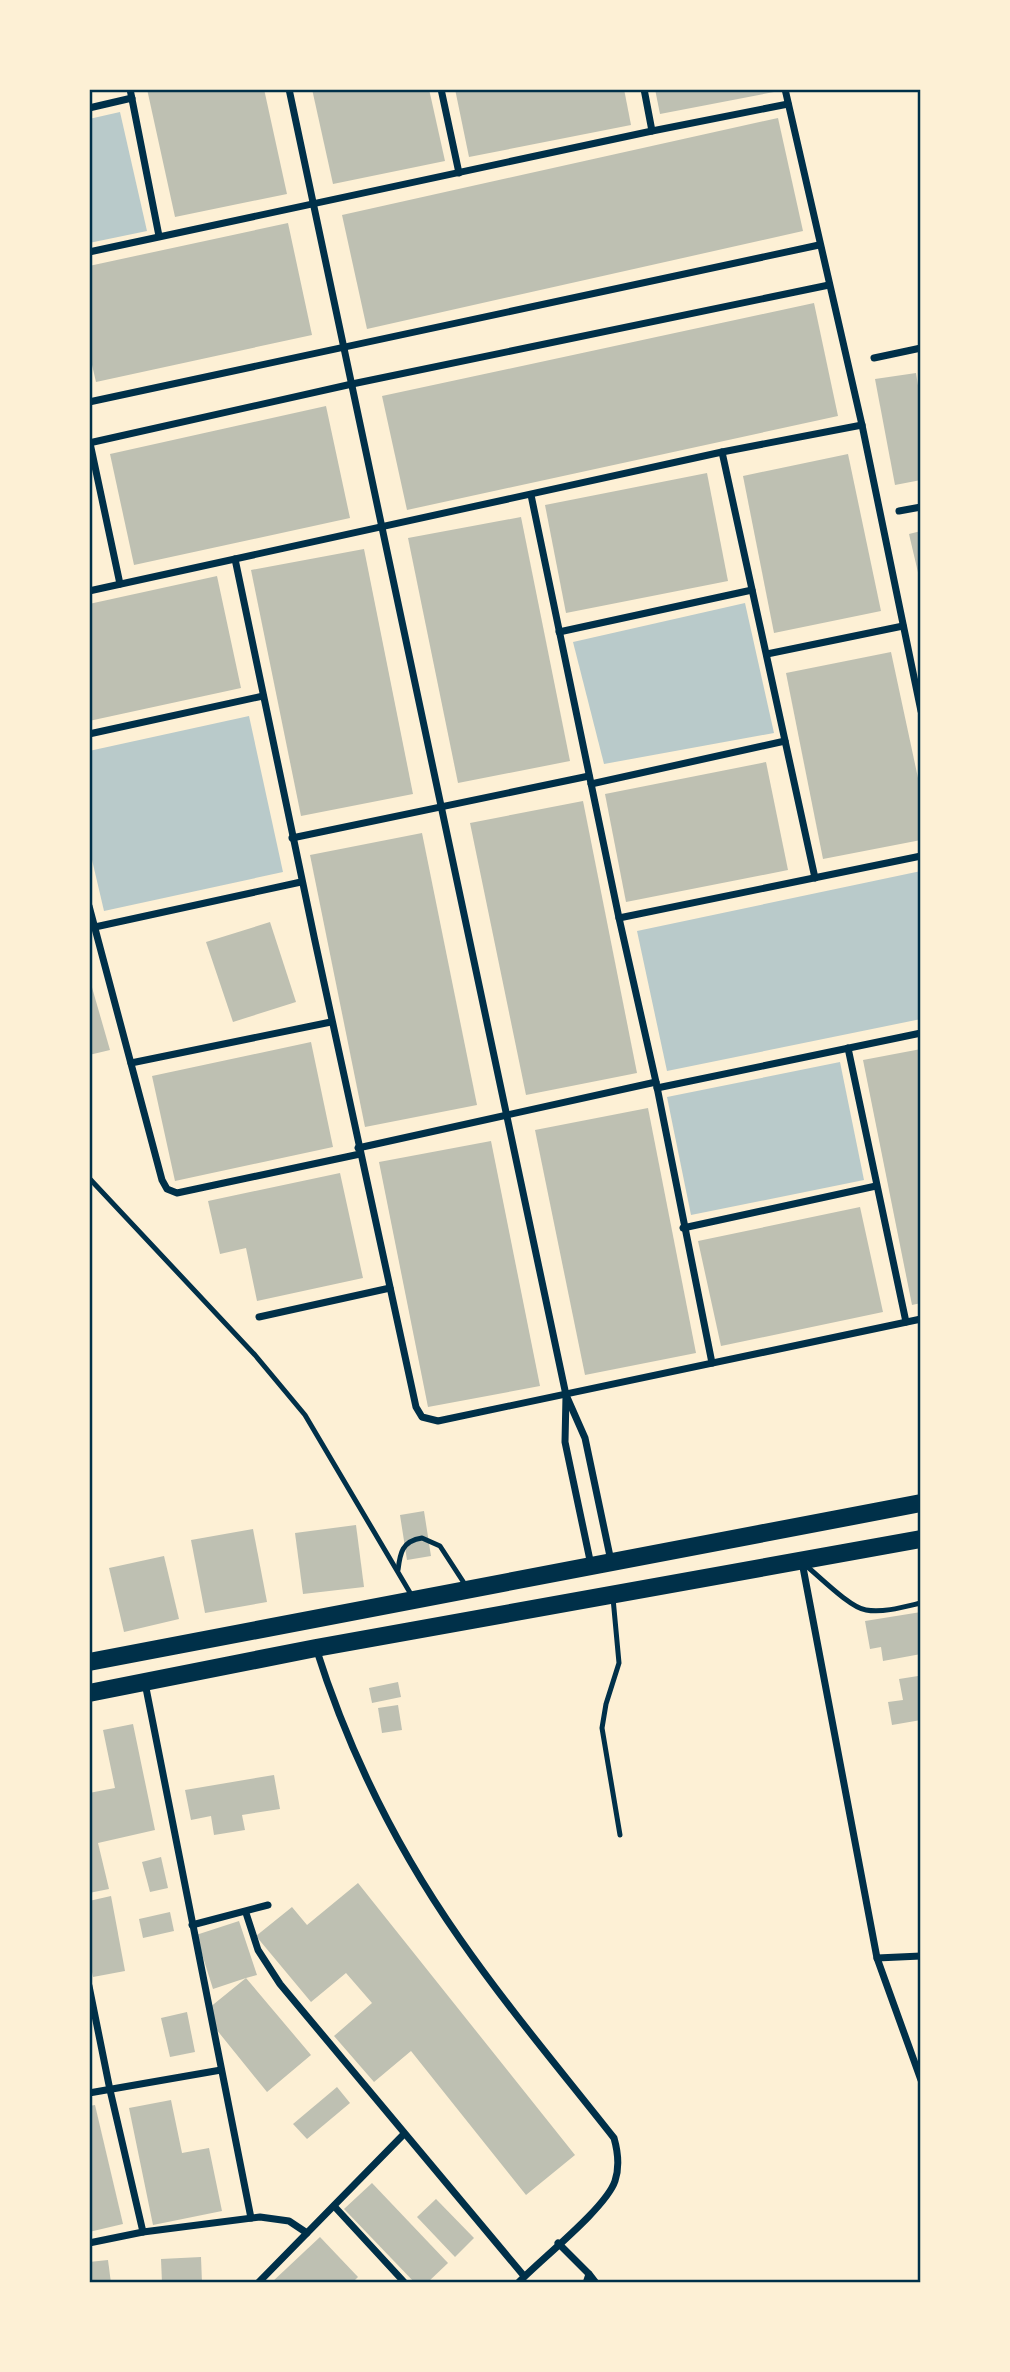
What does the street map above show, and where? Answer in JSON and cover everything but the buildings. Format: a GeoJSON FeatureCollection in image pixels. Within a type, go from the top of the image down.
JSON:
{"type":"FeatureCollection","features":[{"type":"Feature","properties":{"kind":"main road"},"geometry":{"type":"LineString","coordinates":[[89,1662],[921,1503]]}},
{"type":"Feature","properties":{"kind":"main road"},"geometry":{"type":"LineString","coordinates":[[89,1693],[316,1647],[921,1539]]}},
{"type":"Feature","properties":{"kind":"street"},"geometry":{"type":"LineString","coordinates":[[289,89],[566,1395],[585,1438],[611,1562]]}},
{"type":"Feature","properties":{"kind":"street"},"geometry":{"type":"LineString","coordinates":[[441,89],[459,173]]}},
{"type":"Feature","properties":{"kind":"street"},"geometry":{"type":"LineString","coordinates":[[644,89],[652,131]]}},
{"type":"Feature","properties":{"kind":"street"},"geometry":{"type":"LineString","coordinates":[[785,89],[862,425],[921,710]]}},
{"type":"Feature","properties":{"kind":"street"},"geometry":{"type":"LineString","coordinates":[[89,108],[131,94],[159,236]]}},
{"type":"Feature","properties":{"kind":"street"},"geometry":{"type":"LineString","coordinates":[[89,252],[313,202],[788,104]]}},
{"type":"Feature","properties":{"kind":"street"},"geometry":{"type":"LineString","coordinates":[[89,402],[819,245]]}},
{"type":"Feature","properties":{"kind":"street"},"geometry":{"type":"LineString","coordinates":[[120,584],[90,443],[352,384],[829,285]]}},
{"type":"Feature","properties":{"kind":"street"},"geometry":{"type":"LineString","coordinates":[[874,358],[921,348]]}},
{"type":"Feature","properties":{"kind":"street"},"geometry":{"type":"LineString","coordinates":[[89,591],[862,425]]}},
{"type":"Feature","properties":{"kind":"street"},"geometry":{"type":"LineString","coordinates":[[722,453],[815,878]]}},
{"type":"Feature","properties":{"kind":"street"},"geometry":{"type":"LineString","coordinates":[[531,495],[712,1363]]}},
{"type":"Feature","properties":{"kind":"street"},"geometry":{"type":"LineString","coordinates":[[899,511],[921,507]]}},
{"type":"Feature","properties":{"kind":"street"},"geometry":{"type":"LineString","coordinates":[[235,559],[301,882],[418,1412],[427,1420],[438,1421],[921,1319]]}},
{"type":"Feature","properties":{"kind":"street"},"geometry":{"type":"LineString","coordinates":[[559,632],[752,590]]}},
{"type":"Feature","properties":{"kind":"street"},"geometry":{"type":"LineString","coordinates":[[767,654],[903,626]]}},
{"type":"Feature","properties":{"kind":"street"},"geometry":{"type":"LineString","coordinates":[[89,734],[263,696]]}},
{"type":"Feature","properties":{"kind":"street"},"geometry":{"type":"LineString","coordinates":[[292,838],[785,741]]}},
{"type":"Feature","properties":{"kind":"street"},"geometry":{"type":"LineString","coordinates":[[619,918],[921,856]]}},
{"type":"Feature","properties":{"kind":"street"},"geometry":{"type":"LineString","coordinates":[[95,927],[301,882]]}},
{"type":"Feature","properties":{"kind":"street"},"geometry":{"type":"LineString","coordinates":[[89,906],[162,1180],[172,1192],[359,1151],[505,1114],[921,1033]]}},
{"type":"Feature","properties":{"kind":"street"},"geometry":{"type":"LineString","coordinates":[[131,1063],[331,1021]]}},
{"type":"Feature","properties":{"kind":"street"},"geometry":{"type":"LineString","coordinates":[[848,1048],[906,1322]]}},
{"type":"Feature","properties":{"kind":"street"},"geometry":{"type":"LineString","coordinates":[[683,1228],[876,1186]]}},
{"type":"Feature","properties":{"kind":"street"},"geometry":{"type":"LineString","coordinates":[[259,1317],[390,1288]]}},
{"type":"Feature","properties":{"kind":"street"},"geometry":{"type":"LineString","coordinates":[[566,1395],[565,1442],[591,1565]]}},
{"type":"Feature","properties":{"kind":"street"},"geometry":{"type":"LineString","coordinates":[[802,1561],[877,1958],[921,2080]]}},
{"type":"Feature","properties":{"kind":"street"},"geometry":{"type":"LineString","coordinates":[[246,1913],[251,1932],[268,1968],[521,2280],[606,2198],[612,2189],[618,2169],[614,2138],[490,1981],[459,1939],[410,1862],[360,1766],[332,1698],[316,1647]]}},
{"type":"Feature","properties":{"kind":"street"},"geometry":{"type":"LineString","coordinates":[[145,1682],[251,2218]]}},
{"type":"Feature","properties":{"kind":"street"},"geometry":{"type":"LineString","coordinates":[[192,1925],[246,1913],[268,1905]]}},
{"type":"Feature","properties":{"kind":"street"},"geometry":{"type":"LineString","coordinates":[[877,1958],[921,1956]]}},
{"type":"Feature","properties":{"kind":"street"},"geometry":{"type":"LineString","coordinates":[[89,1986],[143,2232]]}},
{"type":"Feature","properties":{"kind":"street"},"geometry":{"type":"LineString","coordinates":[[89,2093],[221,2070]]}},
{"type":"Feature","properties":{"kind":"street"},"geometry":{"type":"LineString","coordinates":[[258,2283],[403,2135]]}},
{"type":"Feature","properties":{"kind":"street"},"geometry":{"type":"LineString","coordinates":[[334,2206],[405,2283]]}},
{"type":"Feature","properties":{"kind":"street"},"geometry":{"type":"LineString","coordinates":[[89,2243],[143,2232],[251,2218],[279,2218],[297,2225],[307,2233]]}},
{"type":"Feature","properties":{"kind":"street"},"geometry":{"type":"LineString","coordinates":[[558,2243],[596,2283]]}},
{"type":"Feature","properties":{"kind":"street"},"geometry":{"type":"LineString","coordinates":[[586,2283],[589,2274]]}},
{"type":"Feature","properties":{"kind":"lane"},"geometry":{"type":"LineString","coordinates":[[89,1178],[255,1354],[305,1416],[414,1599]]}},
{"type":"Feature","properties":{"kind":"lane"},"geometry":{"type":"LineString","coordinates":[[398,1572],[400,1550],[407,1543],[422,1538],[440,1546],[468,1588]]}},
{"type":"Feature","properties":{"kind":"lane"},"geometry":{"type":"LineString","coordinates":[[802,1561],[842,1596],[864,1610],[900,1608],[921,1603]]}},
{"type":"Feature","properties":{"kind":"lane"},"geometry":{"type":"LineString","coordinates":[[613,1595],[619,1663],[606,1704],[602,1728],[620,1835]]}},
{"type":"Feature","properties":{"kind":"shaded area"},"geometry":{"type":"Polygon","coordinates":[[[120,112],[147,231],[89,243],[89,119],[120,112]]]}},
{"type":"Feature","properties":{"kind":"shaded area"},"geometry":{"type":"Polygon","coordinates":[[[745,603],[774,733],[604,764],[573,642],[745,603]]]}},
{"type":"Feature","properties":{"kind":"shaded area"},"geometry":{"type":"Polygon","coordinates":[[[249,716],[283,872],[104,911],[89,847],[89,751],[249,716]]]}},
{"type":"Feature","properties":{"kind":"shaded area"},"geometry":{"type":"Polygon","coordinates":[[[921,871],[921,1019],[667,1071],[637,931],[921,871]]]}},
{"type":"Feature","properties":{"kind":"shaded area"},"geometry":{"type":"Polygon","coordinates":[[[840,1062],[864,1180],[691,1215],[667,1097],[840,1062]]]}}]}
